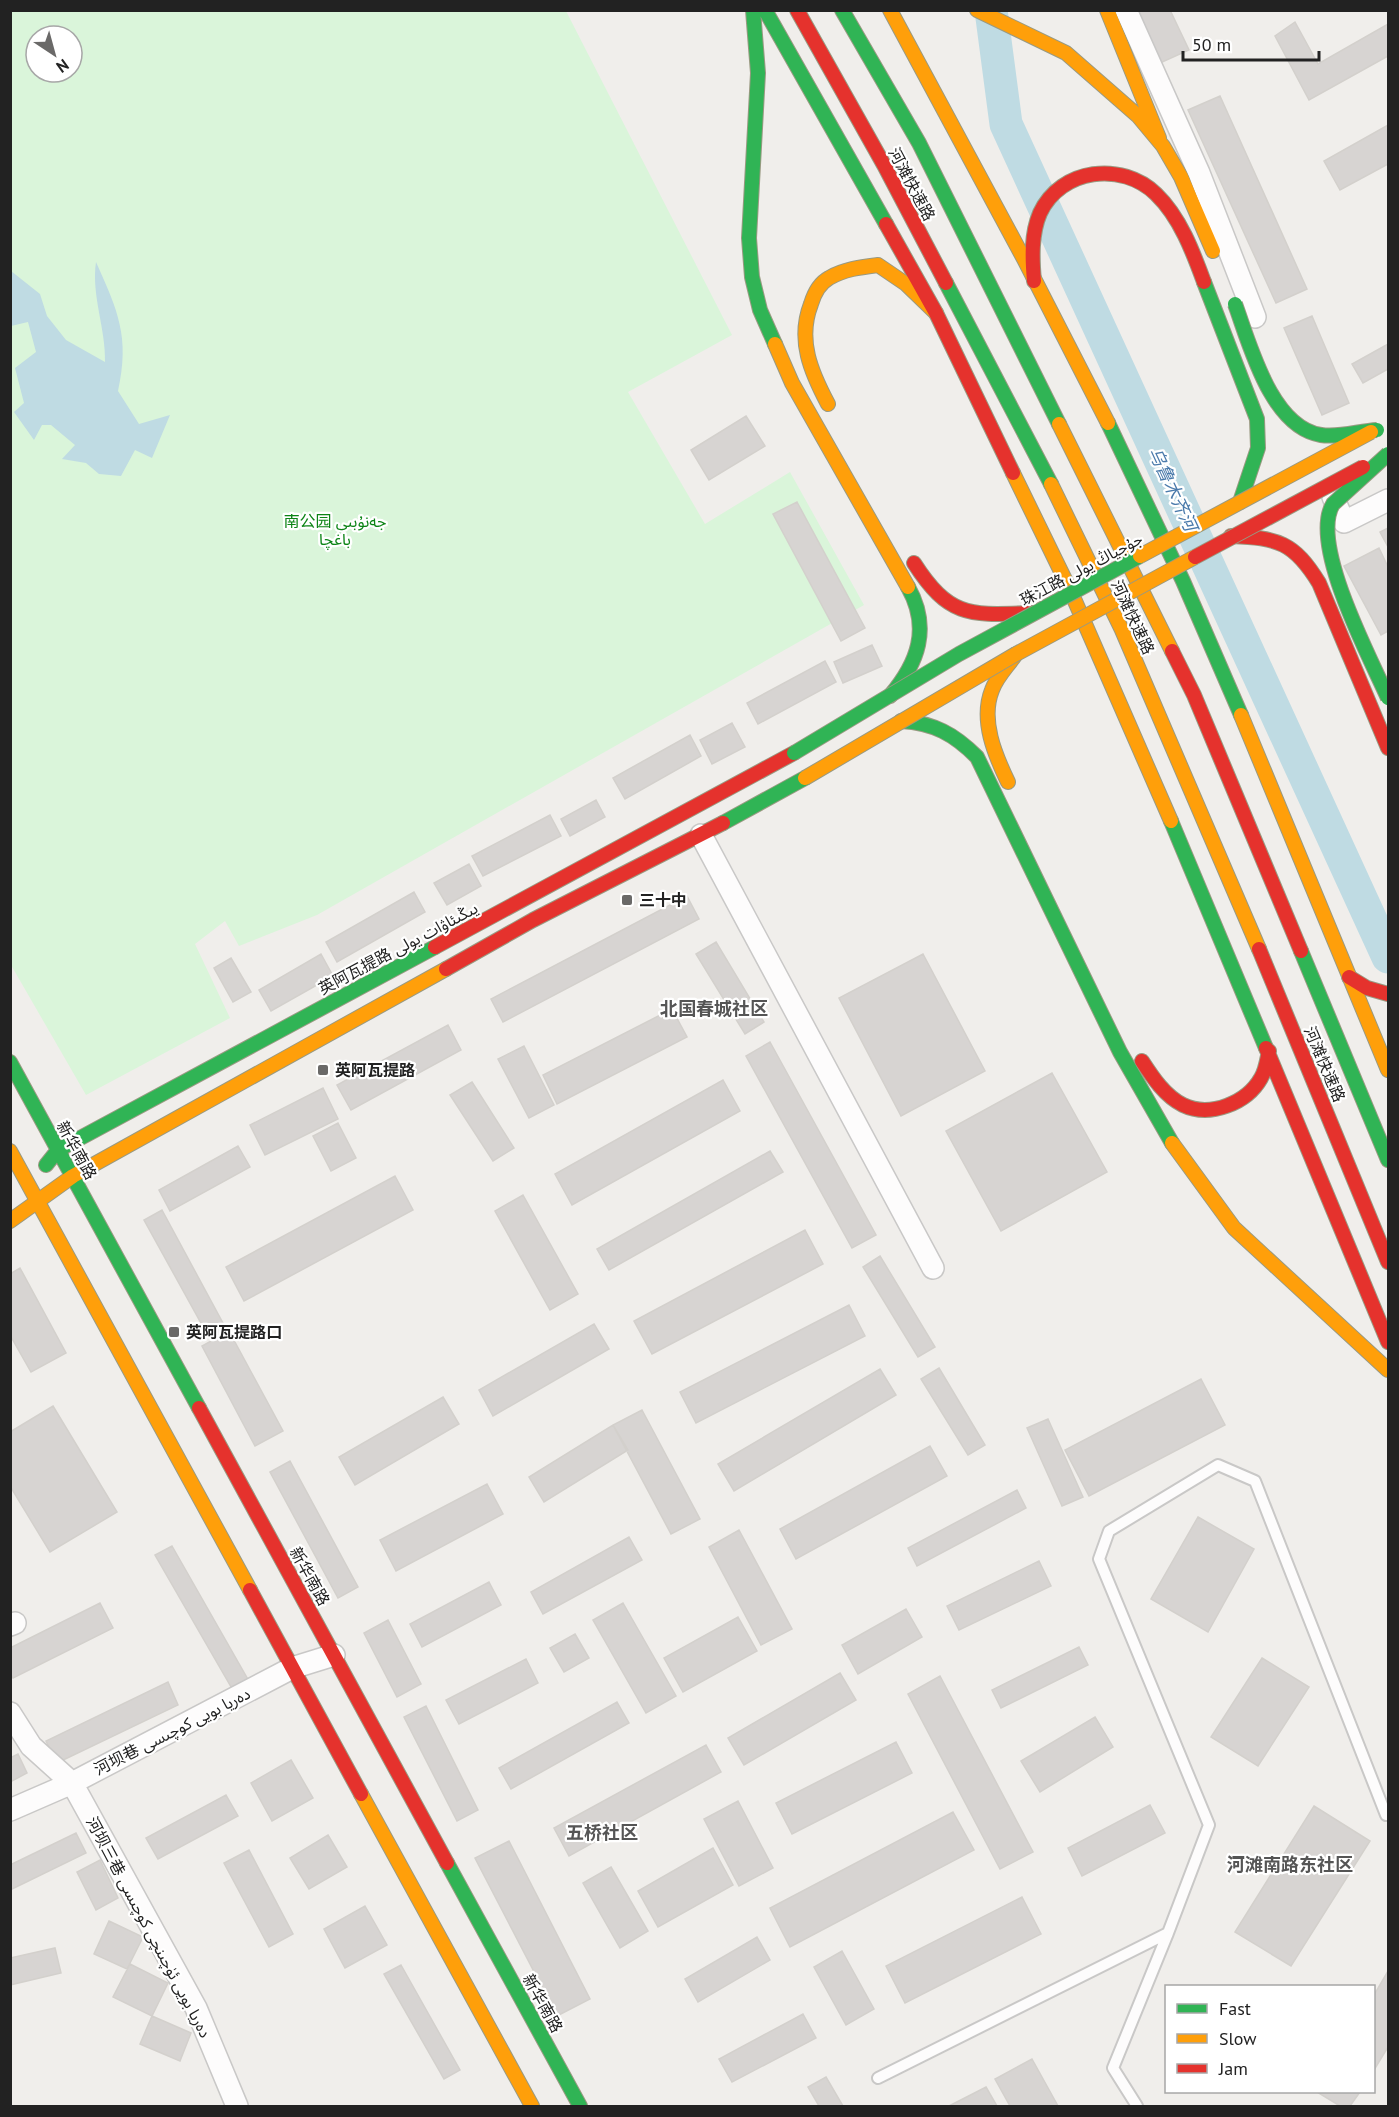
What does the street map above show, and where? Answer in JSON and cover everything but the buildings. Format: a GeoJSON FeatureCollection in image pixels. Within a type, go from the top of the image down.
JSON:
{"type":"FeatureCollection","features":[{"type":"Feature","properties":{"kind":"main road"},"geometry":{"type":"LineString","coordinates":[[753,10],[758,73],[749,238],[752,277],[760,310],[792,383],[916,603],[921,642],[909,674],[890,696]]}},
{"type":"Feature","properties":{"kind":"main road"},"geometry":{"type":"LineString","coordinates":[[765,10],[936,313],[1071,592],[1269,1051],[1389,1342]]}},
{"type":"Feature","properties":{"kind":"main road","name":"河滩快速路"},"geometry":{"type":"LineString","coordinates":[[797,10],[884,165],[1038,457],[1122,630],[1309,1067],[1389,1262]]}},
{"type":"Feature","properties":{"kind":"main road","name":"河滩快速路"},"geometry":{"type":"LineString","coordinates":[[842,10],[919,142],[1194,695],[1389,1160]]}},
{"type":"Feature","properties":{"kind":"main road"},"geometry":{"type":"LineString","coordinates":[[890,10],[986,183],[1151,512],[1261,764],[1389,1070]]}},
{"type":"Feature","properties":{"kind":"main road"},"geometry":{"type":"LineString","coordinates":[[977,10],[1066,53],[1138,116],[1163,146]]}},
{"type":"Feature","properties":{"kind":"main road"},"geometry":{"type":"LineString","coordinates":[[1107,10],[1163,146],[1181,177],[1217,262]]}},
{"type":"Feature","properties":{"kind":"main road"},"geometry":{"type":"LineString","coordinates":[[1034,281],[1032,253],[1034,225],[1051,194],[1080,175],[1100,172],[1130,178],[1157,195],[1185,236],[1257,419],[1258,448],[1240,502]]}},
{"type":"Feature","properties":{"kind":"main road"},"geometry":{"type":"LineString","coordinates":[[835,418],[805,354],[802,329],[812,297],[828,279],[854,269],[878,265],[906,284],[936,313]]}},
{"type":"Feature","properties":{"kind":"main road"},"geometry":{"type":"LineString","coordinates":[[1226,283],[1275,402],[1295,426],[1320,436],[1383,426]]}},
{"type":"Feature","properties":{"kind":"main road","name":"珠江路 جۇجياڭ يولى"},"geometry":{"type":"LineString","coordinates":[[794,753],[959,654],[1383,426]]}},
{"type":"Feature","properties":{"kind":"main road"},"geometry":{"type":"LineString","coordinates":[[10,1221],[39,1203],[73,1176],[533,920],[701,835],[805,778],[1016,654],[1231,536],[1389,454]]}},
{"type":"Feature","properties":{"kind":"main road"},"geometry":{"type":"LineString","coordinates":[[1389,454],[1330,510],[1326,529],[1337,578],[1389,698]]}},
{"type":"Feature","properties":{"kind":"main road"},"geometry":{"type":"LineString","coordinates":[[1231,536],[1267,538],[1293,546],[1305,559],[1319,583],[1389,748]]}},
{"type":"Feature","properties":{"kind":"main road"},"geometry":{"type":"LineString","coordinates":[[908,551],[930,590],[956,611],[991,615],[1033,613]]}},
{"type":"Feature","properties":{"kind":"main road"},"geometry":{"type":"LineString","coordinates":[[1016,654],[998,678],[989,697],[989,723],[996,757],[1016,800]]}},
{"type":"Feature","properties":{"kind":"main road"},"geometry":{"type":"LineString","coordinates":[[901,721],[928,722],[947,729],[977,757],[1127,1048],[1173,1145],[1234,1228],[1389,1370]]}},
{"type":"Feature","properties":{"kind":"main road","name":"英阿瓦提路 يىڭىئاۋات يولى"},"geometry":{"type":"LineString","coordinates":[[25,1189],[58,1150],[794,753]]}},
{"type":"Feature","properties":{"kind":"main road"},"geometry":{"type":"LineString","coordinates":[[1349,977],[1367,988],[1389,994]]}},
{"type":"Feature","properties":{"kind":"main road"},"geometry":{"type":"LineString","coordinates":[[1127,1048],[1166,1092],[1188,1107],[1211,1111],[1229,1105],[1254,1089],[1265,1074],[1269,1051]]}},
{"type":"Feature","properties":{"kind":"main road","name":"新华南路"},"geometry":{"type":"LineString","coordinates":[[10,1062],[580,2106]]}},
{"type":"Feature","properties":{"kind":"main road"},"geometry":{"type":"LineString","coordinates":[[10,1151],[25,1189],[39,1203],[532,2106]]}},
{"type":"Feature","properties":{"kind":"street"},"geometry":{"type":"LineString","coordinates":[[1126,10],[1199,173],[1262,335],[1344,522],[1389,500]]}},
{"type":"Feature","properties":{"kind":"street"},"geometry":{"type":"LineString","coordinates":[[701,835],[933,1268]]}},
{"type":"Feature","properties":{"kind":"street","name":"河坝巷 دەريا بويى كوچىسى"},"geometry":{"type":"LineString","coordinates":[[10,1810],[72,1783],[292,1668],[334,1654]]}},
{"type":"Feature","properties":{"kind":"street","name":"河坝三巷 دەريا بويى ئۈچىنچى كوچىسى"},"geometry":{"type":"LineString","coordinates":[[10,1713],[31,1746],[72,1783],[196,2008],[237,2106]]}},
{"type":"Feature","properties":{"kind":"lane"},"geometry":{"type":"LineString","coordinates":[[1137,2106],[1113,2068],[1209,1825],[1099,1559],[1109,1531],[1218,1465],[1255,1481],[1386,1815],[1389,1814]]}},
{"type":"Feature","properties":{"kind":"lane"},"geometry":{"type":"LineString","coordinates":[[878,2078],[1168,1933]]}},
{"type":"Feature","properties":{"kind":"green space","name":"南公园 جەنۇبىي باغچا"},"geometry":{"type":"Polygon","coordinates":[[[10,11],[566,11],[732,335],[628,392],[705,524],[790,472],[864,605],[317,915],[239,946],[225,921],[195,944],[230,1018],[86,1095],[11,965],[10,11]]]}},
{"type":"Feature","properties":{"kind":"water"},"geometry":{"type":"Polygon","coordinates":[[[96,262],[120,325],[123,355],[118,391],[139,424],[170,415],[152,458],[135,450],[121,476],[99,474],[86,463],[62,459],[75,445],[51,425],[42,425],[34,440],[14,412],[24,403],[15,368],[36,352],[28,322],[11,326],[11,271],[40,294],[47,316],[66,340],[105,362],[95,287],[96,262]]]}},
{"type":"Feature","properties":{"kind":"waterway","name":"乌鲁木齐河"},"geometry":{"type":"LineString","coordinates":[[991,10],[1006,124],[1388,957]]}},
{"type":"Feature","properties":{"kind":"traffic: fast"},"geometry":{"type":"LineString","coordinates":[[753,10],[758,73],[749,238],[752,277],[760,310],[775,344]]}},
{"type":"Feature","properties":{"kind":"traffic: fast"},"geometry":{"type":"LineString","coordinates":[[765,10],[886,224]]}},
{"type":"Feature","properties":{"kind":"traffic: fast"},"geometry":{"type":"LineString","coordinates":[[842,10],[919,143],[1059,424]]}},
{"type":"Feature","properties":{"kind":"traffic: fast"},"geometry":{"type":"LineString","coordinates":[[1204,282],[1257,419],[1258,448],[1240,502]]}},
{"type":"Feature","properties":{"kind":"traffic: fast"},"geometry":{"type":"LineString","coordinates":[[946,283],[1051,484]]}},
{"type":"Feature","properties":{"kind":"traffic: fast"},"geometry":{"type":"LineString","coordinates":[[1235,304],[1265,382],[1289,417],[1304,429],[1321,435],[1342,435],[1377,430]]}},
{"type":"Feature","properties":{"kind":"traffic: fast"},"geometry":{"type":"LineString","coordinates":[[1108,423],[1183,581],[1241,715]]}},
{"type":"Feature","properties":{"kind":"traffic: fast"},"geometry":{"type":"LineString","coordinates":[[1388,454],[1333,504],[1328,522],[1329,545],[1335,572],[1356,629],[1388,698]]}},
{"type":"Feature","properties":{"kind":"traffic: fast"},"geometry":{"type":"LineString","coordinates":[[794,753],[959,654],[1140,556]]}},
{"type":"Feature","properties":{"kind":"traffic: fast"},"geometry":{"type":"LineString","coordinates":[[890,696],[908,671],[918,644],[919,617],[908,587]]}},
{"type":"Feature","properties":{"kind":"traffic: fast"},"geometry":{"type":"LineString","coordinates":[[901,721],[924,724],[943,731],[977,757],[1120,1052],[1172,1143]]}},
{"type":"Feature","properties":{"kind":"traffic: fast"},"geometry":{"type":"LineString","coordinates":[[723,823],[805,778]]}},
{"type":"Feature","properties":{"kind":"traffic: fast"},"geometry":{"type":"LineString","coordinates":[[1171,821],[1266,1048]]}},
{"type":"Feature","properties":{"kind":"traffic: fast"},"geometry":{"type":"LineString","coordinates":[[46,1165],[58,1150],[435,947]]}},
{"type":"Feature","properties":{"kind":"traffic: fast"},"geometry":{"type":"LineString","coordinates":[[1301,951],[1388,1160]]}},
{"type":"Feature","properties":{"kind":"traffic: fast"},"geometry":{"type":"LineString","coordinates":[[10,1062],[199,1408]]}},
{"type":"Feature","properties":{"kind":"traffic: fast"},"geometry":{"type":"LineString","coordinates":[[447,1863],[580,2106]]}},
{"type":"Feature","properties":{"kind":"traffic: slow"},"geometry":{"type":"LineString","coordinates":[[890,10],[1024,259],[1108,423]]}},
{"type":"Feature","properties":{"kind":"traffic: slow"},"geometry":{"type":"LineString","coordinates":[[977,10],[1066,53],[1138,116],[1163,146],[1181,177],[1213,251]]}},
{"type":"Feature","properties":{"kind":"traffic: slow"},"geometry":{"type":"LineString","coordinates":[[1107,10],[1159,138]]}},
{"type":"Feature","properties":{"kind":"traffic: slow"},"geometry":{"type":"LineString","coordinates":[[828,404],[811,368],[805,330],[812,300],[826,280],[847,270],[878,265],[906,284],[936,313]]}},
{"type":"Feature","properties":{"kind":"traffic: slow"},"geometry":{"type":"LineString","coordinates":[[775,344],[792,383],[908,587]]}},
{"type":"Feature","properties":{"kind":"traffic: slow"},"geometry":{"type":"LineString","coordinates":[[1059,424],[1172,651]]}},
{"type":"Feature","properties":{"kind":"traffic: slow"},"geometry":{"type":"LineString","coordinates":[[1140,556],[1371,432]]}},
{"type":"Feature","properties":{"kind":"traffic: slow"},"geometry":{"type":"LineString","coordinates":[[1013,473],[1071,592],[1171,821]]}},
{"type":"Feature","properties":{"kind":"traffic: slow"},"geometry":{"type":"LineString","coordinates":[[1051,484],[1122,630],[1259,949]]}},
{"type":"Feature","properties":{"kind":"traffic: slow"},"geometry":{"type":"LineString","coordinates":[[805,778],[1016,654],[1195,557]]}},
{"type":"Feature","properties":{"kind":"traffic: slow"},"geometry":{"type":"LineString","coordinates":[[1008,782],[994,749],[988,725],[988,713],[994,685],[1016,654]]}},
{"type":"Feature","properties":{"kind":"traffic: slow"},"geometry":{"type":"LineString","coordinates":[[1241,715],[1388,1070]]}},
{"type":"Feature","properties":{"kind":"traffic: slow"},"geometry":{"type":"LineString","coordinates":[[10,1221],[73,1176],[446,969]]}},
{"type":"Feature","properties":{"kind":"traffic: slow"},"geometry":{"type":"LineString","coordinates":[[1172,1143],[1234,1228],[1388,1370]]}},
{"type":"Feature","properties":{"kind":"traffic: slow"},"geometry":{"type":"LineString","coordinates":[[10,1151],[250,1590]]}},
{"type":"Feature","properties":{"kind":"traffic: slow"},"geometry":{"type":"LineString","coordinates":[[361,1794],[532,2106]]}},
{"type":"Feature","properties":{"kind":"traffic: jam"},"geometry":{"type":"LineString","coordinates":[[797,10],[884,165],[946,283]]}},
{"type":"Feature","properties":{"kind":"traffic: jam"},"geometry":{"type":"LineString","coordinates":[[1034,281],[1035,229],[1040,213],[1050,198],[1062,186],[1077,179],[1093,174],[1110,174],[1142,183],[1165,203],[1185,235],[1204,282]]}},
{"type":"Feature","properties":{"kind":"traffic: jam"},"geometry":{"type":"LineString","coordinates":[[886,224],[936,313],[1013,473]]}},
{"type":"Feature","properties":{"kind":"traffic: jam"},"geometry":{"type":"LineString","coordinates":[[1195,557],[1363,467]]}},
{"type":"Feature","properties":{"kind":"traffic: jam"},"geometry":{"type":"LineString","coordinates":[[1231,536],[1261,538],[1283,545],[1293,551],[1310,569],[1319,583],[1388,748]]}},
{"type":"Feature","properties":{"kind":"traffic: jam"},"geometry":{"type":"LineString","coordinates":[[914,563],[939,595],[964,610],[993,614],[1033,613]]}},
{"type":"Feature","properties":{"kind":"traffic: jam"},"geometry":{"type":"LineString","coordinates":[[1172,651],[1194,695],[1301,951]]}},
{"type":"Feature","properties":{"kind":"traffic: jam"},"geometry":{"type":"LineString","coordinates":[[435,947],[794,753]]}},
{"type":"Feature","properties":{"kind":"traffic: jam"},"geometry":{"type":"LineString","coordinates":[[446,969],[533,920],[723,823]]}},
{"type":"Feature","properties":{"kind":"traffic: jam"},"geometry":{"type":"LineString","coordinates":[[1259,949],[1388,1262]]}},
{"type":"Feature","properties":{"kind":"traffic: jam"},"geometry":{"type":"LineString","coordinates":[[1349,977],[1367,988],[1388,994]]}},
{"type":"Feature","properties":{"kind":"traffic: jam"},"geometry":{"type":"LineString","coordinates":[[1266,1048],[1388,1342]]}},
{"type":"Feature","properties":{"kind":"traffic: jam"},"geometry":{"type":"LineString","coordinates":[[1142,1061],[1171,1097],[1183,1105],[1205,1110],[1227,1106],[1247,1095],[1263,1075],[1269,1051]]}},
{"type":"Feature","properties":{"kind":"traffic: jam"},"geometry":{"type":"LineString","coordinates":[[199,1408],[447,1863]]}},
{"type":"Feature","properties":{"kind":"traffic: jam"},"geometry":{"type":"LineString","coordinates":[[250,1590],[361,1794]]}},
{"type":"Feature","properties":{"kind":"place","name":"三十中"},"geometry":{"type":"Point","coordinates":[627,900]}},
{"type":"Feature","properties":{"kind":"place","name":"英阿瓦提路"},"geometry":{"type":"Point","coordinates":[323,1070]}},
{"type":"Feature","properties":{"kind":"place","name":"英阿瓦提路口"},"geometry":{"type":"Point","coordinates":[174,1332]}},
{"type":"Feature","properties":{"kind":"district","name":"北国春城社区"},"geometry":{"type":"Point","coordinates":[714,1008]}},
{"type":"Feature","properties":{"kind":"district","name":"五桥社区"},"geometry":{"type":"Point","coordinates":[602,1832]}},
{"type":"Feature","properties":{"kind":"district","name":"河滩南路东社区"},"geometry":{"type":"Point","coordinates":[1290,1864]}}]}
